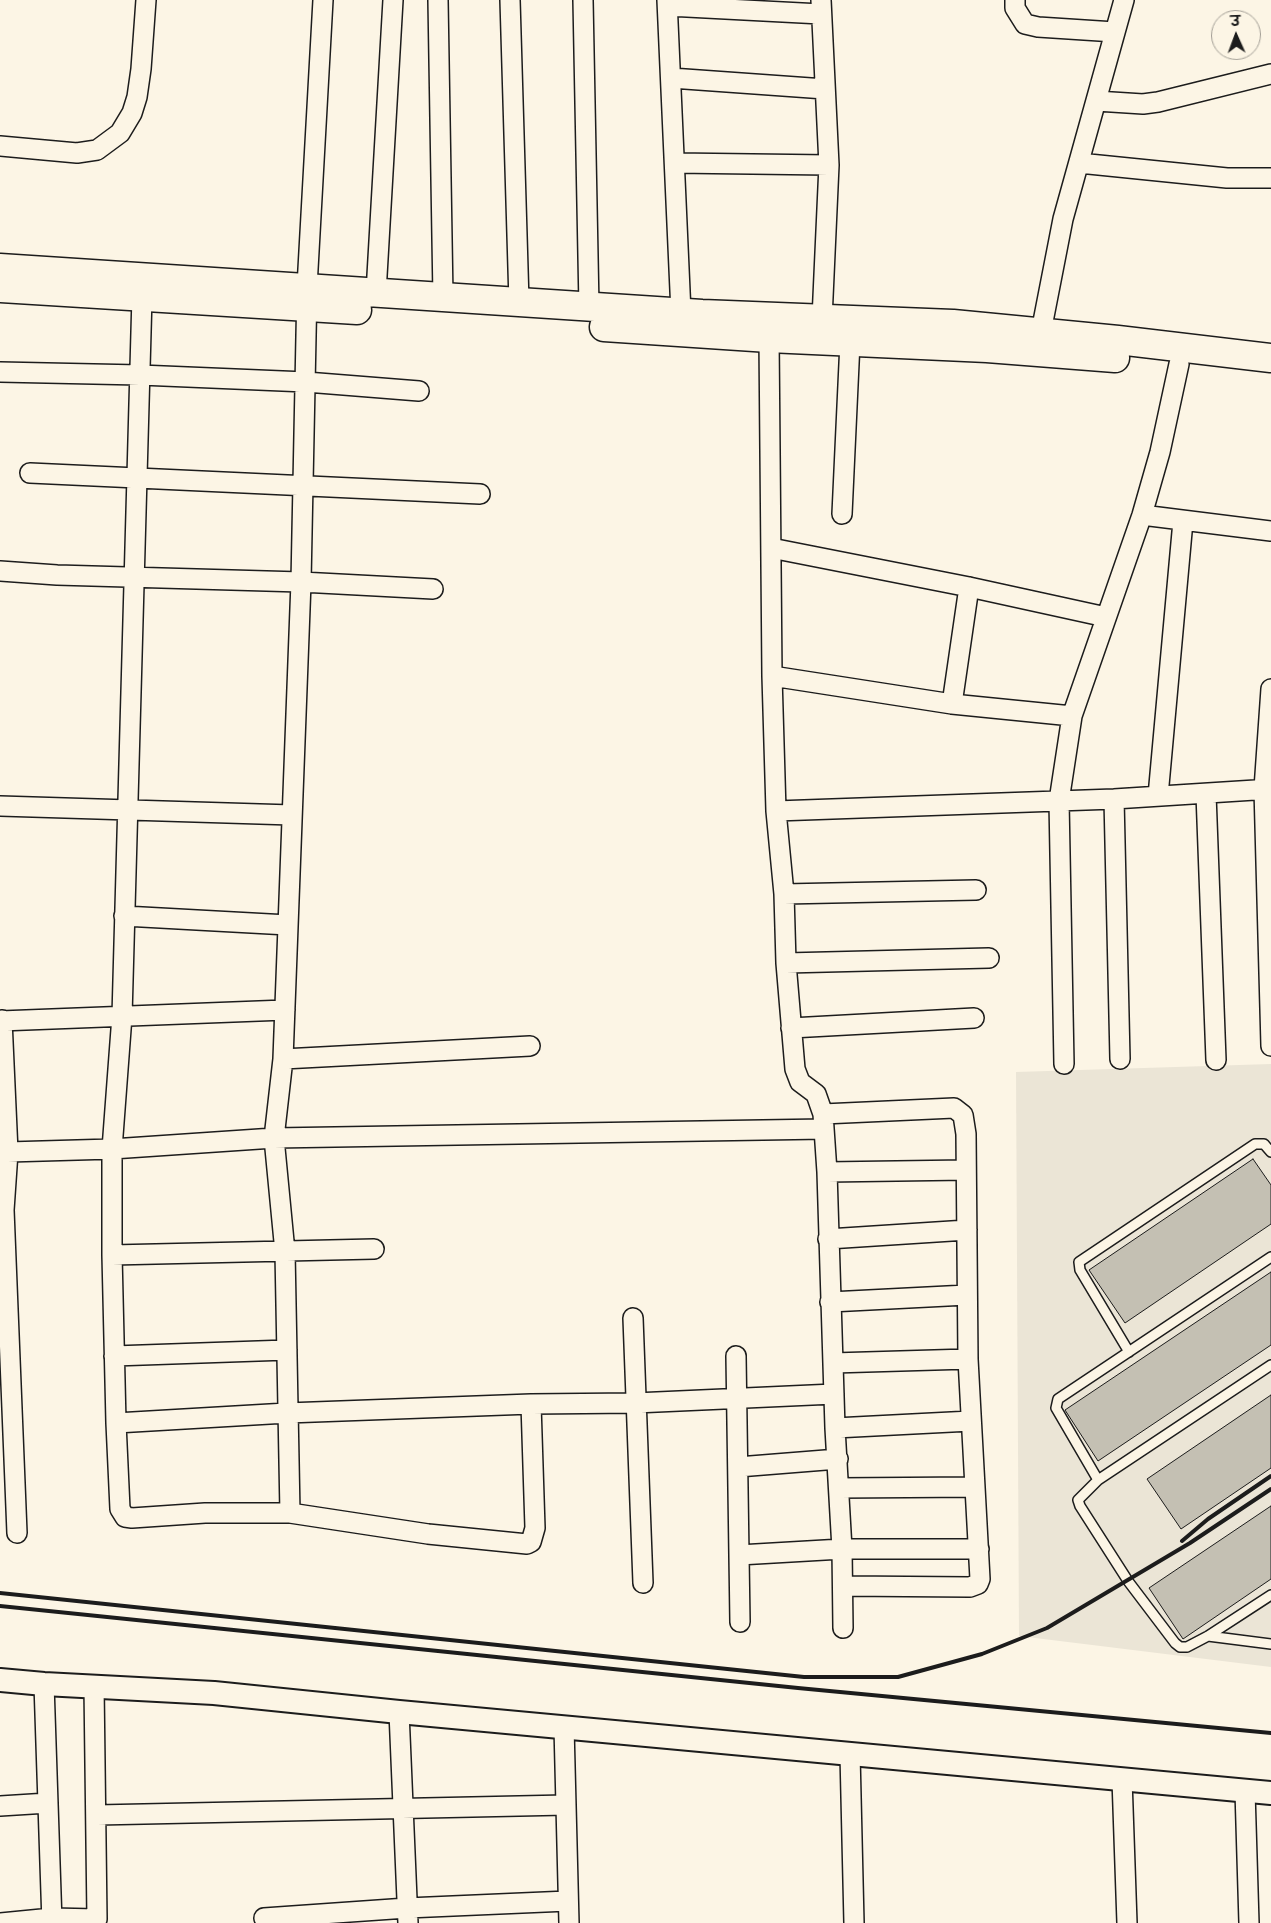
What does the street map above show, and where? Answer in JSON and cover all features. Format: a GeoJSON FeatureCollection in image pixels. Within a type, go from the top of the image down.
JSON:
{"type":"FeatureCollection","features":[{"type":"Feature","properties":{"kind":"main road"},"geometry":{"type":"LineString","coordinates":[[0,268],[769,338],[988,348],[1179,364],[1271,375]]}},
{"type":"Feature","properties":{"kind":"main road"},"geometry":{"type":"LineString","coordinates":[[0,288],[142,296],[306,297],[376,293],[681,313],[953,324],[1271,358]]}},
{"type":"Feature","properties":{"kind":"street"},"geometry":{"type":"LineString","coordinates":[[0,146],[77,153],[97,150],[120,132],[132,113],[137,97],[146,0]]}},
{"type":"Feature","properties":{"kind":"street"},"geometry":{"type":"LineString","coordinates":[[290,1513],[286,1252],[274,1138],[283,1059],[304,486],[306,297],[323,0]]}},
{"type":"Feature","properties":{"kind":"street"},"geometry":{"type":"LineString","coordinates":[[376,293],[393,0]]}},
{"type":"Feature","properties":{"kind":"street"},"geometry":{"type":"LineString","coordinates":[[438,0],[443,297]]}},
{"type":"Feature","properties":{"kind":"street"},"geometry":{"type":"LineString","coordinates":[[510,0],[519,302]]}},
{"type":"Feature","properties":{"kind":"street"},"geometry":{"type":"LineString","coordinates":[[583,0],[589,307]]}},
{"type":"Feature","properties":{"kind":"street"},"geometry":{"type":"LineString","coordinates":[[1015,0],[1015,8],[1025,24],[1038,28],[1115,32]]}},
{"type":"Feature","properties":{"kind":"street"},"geometry":{"type":"LineString","coordinates":[[1041,332],[1064,219],[1124,0]]}},
{"type":"Feature","properties":{"kind":"street"},"geometry":{"type":"LineString","coordinates":[[681,313],[668,3],[821,7],[829,165],[822,319]]}},
{"type":"Feature","properties":{"kind":"street"},"geometry":{"type":"LineString","coordinates":[[1096,101],[1130,104],[1150,103],[1271,74]]}},
{"type":"Feature","properties":{"kind":"street"},"geometry":{"type":"LineString","coordinates":[[671,78],[825,89]]}},
{"type":"Feature","properties":{"kind":"street"},"geometry":{"type":"LineString","coordinates":[[674,163],[829,165]]}},
{"type":"Feature","properties":{"kind":"street"},"geometry":{"type":"LineString","coordinates":[[1079,163],[1227,178],[1271,178]]}},
{"type":"Feature","properties":{"kind":"street"},"geometry":{"type":"LineString","coordinates":[[142,296],[122,1016],[112,1149],[114,1356],[120,1509],[125,1517],[205,1513],[290,1513],[428,1534],[521,1544],[530,1543],[533,1538],[534,1528],[531,1404]]}},
{"type":"Feature","properties":{"kind":"street"},"geometry":{"type":"LineString","coordinates":[[769,338],[772,676],[776,811],[784,894],[786,963],[796,1076],[800,1082],[816,1094],[824,1121],[835,1428],[844,1586],[843,1628]]}},
{"type":"Feature","properties":{"kind":"street"},"geometry":{"type":"LineString","coordinates":[[842,514],[850,342]]}},
{"type":"Feature","properties":{"kind":"street"},"geometry":{"type":"LineString","coordinates":[[1064,1064],[1059,801],[1072,716],[1142,515],[1160,452],[1179,364]]}},
{"type":"Feature","properties":{"kind":"street"},"geometry":{"type":"LineString","coordinates":[[0,372],[140,375],[306,382],[419,391]]}},
{"type":"Feature","properties":{"kind":"street"},"geometry":{"type":"LineString","coordinates":[[30,473],[480,494]]}},
{"type":"Feature","properties":{"kind":"street"},"geometry":{"type":"LineString","coordinates":[[1142,515],[1271,531]]}},
{"type":"Feature","properties":{"kind":"street"},"geometry":{"type":"LineString","coordinates":[[1158,796],[1182,521]]}},
{"type":"Feature","properties":{"kind":"street"},"geometry":{"type":"LineString","coordinates":[[771,548],[969,587],[1106,617]]}},
{"type":"Feature","properties":{"kind":"street"},"geometry":{"type":"LineString","coordinates":[[0,570],[57,575],[433,588]]}},
{"type":"Feature","properties":{"kind":"street"},"geometry":{"type":"LineString","coordinates":[[952,704],[969,587]]}},
{"type":"Feature","properties":{"kind":"street"},"geometry":{"type":"LineString","coordinates":[[772,676],[952,704],[1072,716]]}},
{"type":"Feature","properties":{"kind":"street"},"geometry":{"type":"LineString","coordinates":[[1271,689],[1267,789],[1271,1046]]}},
{"type":"Feature","properties":{"kind":"street"},"geometry":{"type":"LineString","coordinates":[[776,811],[1114,799],[1267,789]]}},
{"type":"Feature","properties":{"kind":"street"},"geometry":{"type":"LineString","coordinates":[[1206,794],[1216,1060]]}},
{"type":"Feature","properties":{"kind":"street"},"geometry":{"type":"LineString","coordinates":[[1114,799],[1120,1059]]}},
{"type":"Feature","properties":{"kind":"street"},"geometry":{"type":"LineString","coordinates":[[0,806],[292,815]]}},
{"type":"Feature","properties":{"kind":"street"},"geometry":{"type":"LineString","coordinates":[[784,894],[976,890]]}},
{"type":"Feature","properties":{"kind":"street"},"geometry":{"type":"LineString","coordinates":[[124,916],[288,925]]}},
{"type":"Feature","properties":{"kind":"street"},"geometry":{"type":"LineString","coordinates":[[786,963],[989,958]]}},
{"type":"Feature","properties":{"kind":"street"},"geometry":{"type":"LineString","coordinates":[[17,1534],[7,1483],[2,1210],[8,1152],[1,1020],[285,1010]]}},
{"type":"Feature","properties":{"kind":"street"},"geometry":{"type":"LineString","coordinates":[[791,1028],[974,1018]]}},
{"type":"Feature","properties":{"kind":"street"},"geometry":{"type":"LineString","coordinates":[[283,1059],[530,1046]]}},
{"type":"Feature","properties":{"kind":"street"},"geometry":{"type":"LineString","coordinates":[[8,1152],[112,1149],[274,1138],[824,1121],[946,1108],[957,1109],[963,1115],[965,1124],[968,1359],[980,1579],[975,1586],[844,1586]]}},
{"type":"Feature","properties":{"kind":"street"},"geometry":{"type":"LineString","coordinates":[[827,1172],[966,1170]]}},
{"type":"Feature","properties":{"kind":"street"},"geometry":{"type":"LineString","coordinates":[[828,1240],[967,1230]]}},
{"type":"Feature","properties":{"kind":"street"},"geometry":{"type":"LineString","coordinates":[[112,1255],[374,1249]]}},
{"type":"Feature","properties":{"kind":"street"},"geometry":{"type":"LineString","coordinates":[[830,1302],[967,1294]]}},
{"type":"Feature","properties":{"kind":"street"},"geometry":{"type":"LineString","coordinates":[[633,1318],[643,1582]]}},
{"type":"Feature","properties":{"kind":"street"},"geometry":{"type":"LineString","coordinates":[[114,1356],[287,1350]]}},
{"type":"Feature","properties":{"kind":"street"},"geometry":{"type":"LineString","coordinates":[[736,1356],[740,1622]]}},
{"type":"Feature","properties":{"kind":"street"},"geometry":{"type":"LineString","coordinates":[[833,1363],[968,1359]]}},
{"type":"Feature","properties":{"kind":"street"},"geometry":{"type":"LineString","coordinates":[[116,1423],[287,1413],[531,1404],[635,1403],[834,1394]]}},
{"type":"Feature","properties":{"kind":"street"},"geometry":{"type":"LineString","coordinates":[[835,1428],[971,1421]]}},
{"type":"Feature","properties":{"kind":"street"},"geometry":{"type":"LineString","coordinates":[[738,1467],[838,1459]]}},
{"type":"Feature","properties":{"kind":"street"},"geometry":{"type":"LineString","coordinates":[[839,1488],[975,1487]]}},
{"type":"Feature","properties":{"kind":"street"},"geometry":{"type":"LineString","coordinates":[[739,1555],[842,1549],[979,1549]]}},
{"type":"Feature","properties":{"kind":"street"},"geometry":{"type":"LineString","coordinates":[[0,1680],[214,1693],[1271,1793]]}},
{"type":"Feature","properties":{"kind":"street"},"geometry":{"type":"LineString","coordinates":[[44,1684],[52,1921]]}},
{"type":"Feature","properties":{"kind":"street"},"geometry":{"type":"LineString","coordinates":[[94,1686],[98,1918]]}},
{"type":"Feature","properties":{"kind":"street"},"geometry":{"type":"LineString","coordinates":[[399,1712],[408,1916]]}},
{"type":"Feature","properties":{"kind":"street"},"geometry":{"type":"LineString","coordinates":[[564,1727],[569,1923]]}},
{"type":"Feature","properties":{"kind":"street"},"geometry":{"type":"LineString","coordinates":[[850,1754],[854,1923]]}},
{"type":"Feature","properties":{"kind":"street"},"geometry":{"type":"LineString","coordinates":[[1122,1779],[1127,1923]]}},
{"type":"Feature","properties":{"kind":"street"},"geometry":{"type":"LineString","coordinates":[[1245,1791],[1249,1923]]}},
{"type":"Feature","properties":{"kind":"street"},"geometry":{"type":"LineString","coordinates":[[0,1806],[48,1803]]}},
{"type":"Feature","properties":{"kind":"street"},"geometry":{"type":"LineString","coordinates":[[97,1815],[566,1805]]}},
{"type":"Feature","properties":{"kind":"street"},"geometry":{"type":"LineString","coordinates":[[264,1918],[408,1916],[568,1901]]}},
{"type":"Feature","properties":{"kind":"street"},"geometry":{"type":"LineString","coordinates":[[0,1923],[98,1918]]}},
{"type":"Feature","properties":{"kind":"street"},"geometry":{"type":"LineString","coordinates":[[79,1923],[98,1918]]}},
{"type":"Feature","properties":{"kind":"lane"},"geometry":{"type":"LineString","coordinates":[[1129,1352],[1080,1270],[1079,1262],[1255,1144],[1264,1144],[1271,1152]]}},
{"type":"Feature","properties":{"kind":"lane"},"geometry":{"type":"LineString","coordinates":[[1098,1480],[1056,1404],[1061,1396],[1271,1257]]}},
{"type":"Feature","properties":{"kind":"lane"},"geometry":{"type":"LineString","coordinates":[[1271,1365],[1098,1480],[1079,1497],[1079,1503],[1128,1581],[1177,1646],[1187,1647],[1208,1636],[1271,1595]]}},
{"type":"Feature","properties":{"kind":"lane"},"geometry":{"type":"LineString","coordinates":[[1208,1636],[1271,1644]]}},
{"type":"Feature","properties":{"kind":"shaded area"},"geometry":{"type":"Polygon","coordinates":[[[1271,1064],[1271,1667],[1019,1636],[1016,1072],[1271,1064]]]}},
{"type":"Feature","properties":{"kind":"building"},"geometry":{"type":"Polygon","coordinates":[[[1253,1159],[1271,1185],[1271,1224],[1125,1323],[1089,1270],[1253,1159]]]}},
{"type":"Feature","properties":{"kind":"building"},"geometry":{"type":"Polygon","coordinates":[[[1271,1272],[1271,1345],[1098,1461],[1065,1410],[1271,1272]]]}},
{"type":"Feature","properties":{"kind":"building"},"geometry":{"type":"Polygon","coordinates":[[[1271,1395],[1271,1468],[1181,1529],[1147,1479],[1271,1395]]]}},
{"type":"Feature","properties":{"kind":"building"},"geometry":{"type":"Polygon","coordinates":[[[1271,1506],[1271,1579],[1183,1639],[1149,1588],[1271,1506]]]}},
{"type":"Feature","properties":{"kind":"railway"},"geometry":{"type":"LineString","coordinates":[[1182,1541],[1208,1519],[1271,1476]]}},
{"type":"Feature","properties":{"kind":"railway"},"geometry":{"type":"LineString","coordinates":[[0,1593],[804,1677],[898,1677],[982,1654],[1047,1628],[1190,1543],[1271,1489]]}},
{"type":"Feature","properties":{"kind":"railway"},"geometry":{"type":"LineString","coordinates":[[0,1606],[798,1688],[1271,1733]]}}]}
